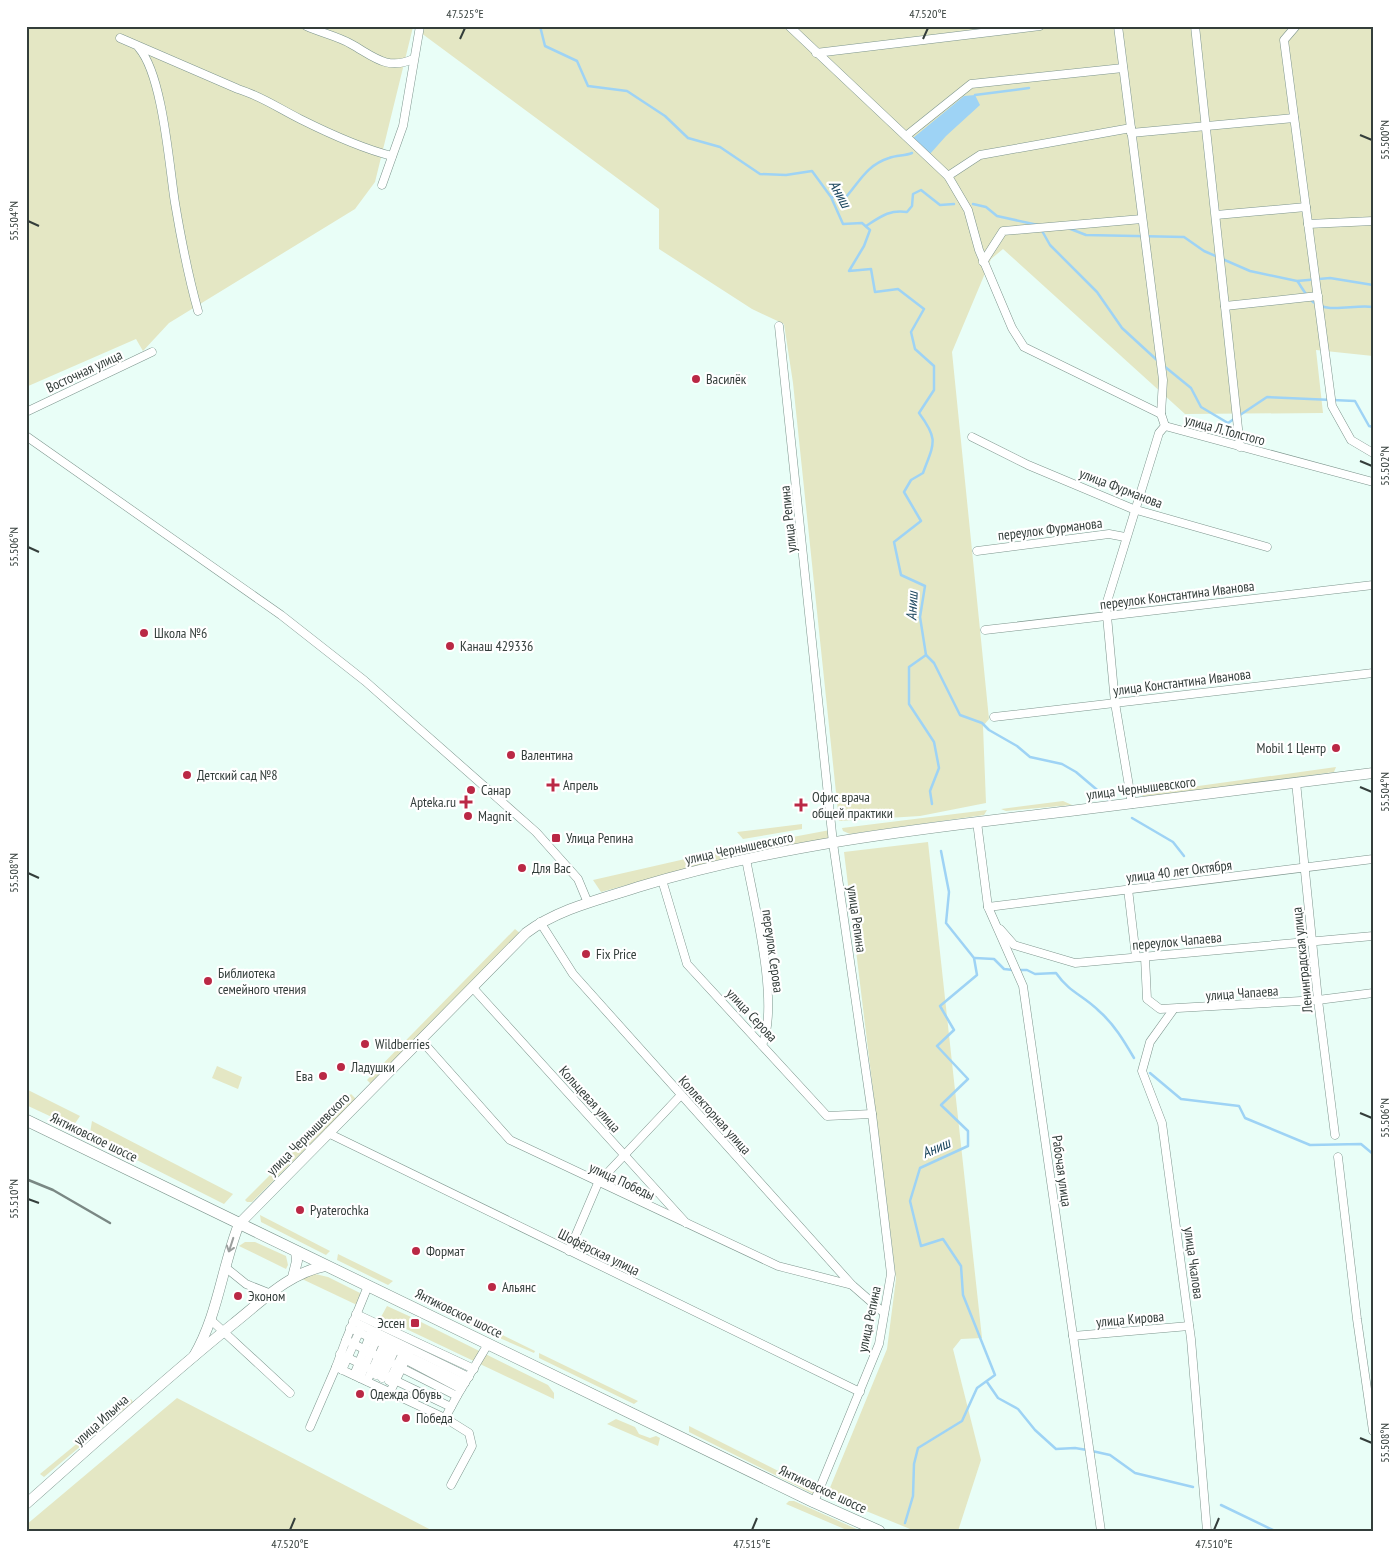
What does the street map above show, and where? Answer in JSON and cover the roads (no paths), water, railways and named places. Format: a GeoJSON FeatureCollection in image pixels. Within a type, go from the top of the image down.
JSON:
{"type":"FeatureCollection","features":[{"type":"Feature","properties":{"kind":"main road","name":"Янтиковское шоссе"},"geometry":{"type":"LineString","coordinates":[[26,1120],[814,1502],[879,1531]]}},
{"type":"Feature","properties":{"kind":"street"},"geometry":{"type":"LineString","coordinates":[[306,26],[351,44],[372,56],[393,64],[400,65],[413,59]]}},
{"type":"Feature","properties":{"kind":"street"},"geometry":{"type":"LineString","coordinates":[[382,185],[404,117],[411,88],[413,59],[420,26]]}},
{"type":"Feature","properties":{"kind":"street"},"geometry":{"type":"LineString","coordinates":[[789,26],[948,176],[968,210],[984,262],[1012,328],[1024,347],[1160,414],[1163,380],[1118,26]]}},
{"type":"Feature","properties":{"kind":"street"},"geometry":{"type":"LineString","coordinates":[[816,53],[1040,26]]}},
{"type":"Feature","properties":{"kind":"street"},"geometry":{"type":"LineString","coordinates":[[1195,26],[1240,447]]}},
{"type":"Feature","properties":{"kind":"street"},"geometry":{"type":"LineString","coordinates":[[1296,26],[1284,40],[1332,406],[1351,440],[1373,453]]}},
{"type":"Feature","properties":{"kind":"street"},"geometry":{"type":"LineString","coordinates":[[120,38],[238,89],[258,95],[299,118],[366,149],[392,156]]}},
{"type":"Feature","properties":{"kind":"street"},"geometry":{"type":"LineString","coordinates":[[136,45],[144,54],[151,69],[167,135],[186,262],[198,310]]}},
{"type":"Feature","properties":{"kind":"street"},"geometry":{"type":"LineString","coordinates":[[906,136],[971,84],[1123,68]]}},
{"type":"Feature","properties":{"kind":"street"},"geometry":{"type":"LineString","coordinates":[[948,176],[980,155],[1131,131],[1206,127],[1294,118]]}},
{"type":"Feature","properties":{"kind":"street"},"geometry":{"type":"LineString","coordinates":[[1216,216],[1306,207]]}},
{"type":"Feature","properties":{"kind":"street"},"geometry":{"type":"LineString","coordinates":[[984,262],[1003,232],[1142,219]]}},
{"type":"Feature","properties":{"kind":"street"},"geometry":{"type":"LineString","coordinates":[[1308,224],[1373,221]]}},
{"type":"Feature","properties":{"kind":"street"},"geometry":{"type":"LineString","coordinates":[[1225,306],[1318,296]]}},
{"type":"Feature","properties":{"kind":"street","name":"улица Репина"},"geometry":{"type":"LineString","coordinates":[[779,326],[833,843],[872,1114],[891,1274],[879,1344],[814,1502]]}},
{"type":"Feature","properties":{"kind":"street","name":"Восточная улица"},"geometry":{"type":"LineString","coordinates":[[26,412],[152,352]]}},
{"type":"Feature","properties":{"kind":"street","name":"улица Л.Толстого"},"geometry":{"type":"LineString","coordinates":[[1160,414],[1165,426],[1373,482]]}},
{"type":"Feature","properties":{"kind":"street"},"geometry":{"type":"LineString","coordinates":[[1132,804],[1115,703],[1106,605],[1133,509],[1159,433],[1165,426]]}},
{"type":"Feature","properties":{"kind":"street"},"geometry":{"type":"LineString","coordinates":[[26,436],[281,615],[365,681],[536,832],[578,879],[588,903]]}},
{"type":"Feature","properties":{"kind":"street","name":"улица Фурманова"},"geometry":{"type":"LineString","coordinates":[[972,437],[1028,465],[1133,509],[1267,547]]}},
{"type":"Feature","properties":{"kind":"street","name":"переулок Фурманова"},"geometry":{"type":"LineString","coordinates":[[977,551],[1109,534],[1125,537]]}},
{"type":"Feature","properties":{"kind":"street","name":"переулок Константина Иванова"},"geometry":{"type":"LineString","coordinates":[[984,630],[1373,584]]}},
{"type":"Feature","properties":{"kind":"street","name":"улица Константина Иванова"},"geometry":{"type":"LineString","coordinates":[[994,717],[1373,673]]}},
{"type":"Feature","properties":{"kind":"street","name":"улица Чернышевского"},"geometry":{"type":"LineString","coordinates":[[239,1224],[526,933],[540,922],[588,903],[662,880],[746,859],[833,843],[977,822],[1373,773]]}},
{"type":"Feature","properties":{"kind":"street","name":"Ленинградская улица"},"geometry":{"type":"LineString","coordinates":[[1296,782],[1318,1000],[1335,1135]]}},
{"type":"Feature","properties":{"kind":"street","name":"Рабочая улица"},"geometry":{"type":"LineString","coordinates":[[977,822],[988,907],[1023,986],[1102,1531]]}},
{"type":"Feature","properties":{"kind":"street","name":"переулок Серова"},"geometry":{"type":"LineString","coordinates":[[746,859],[763,949],[770,1022],[762,1045]]}},
{"type":"Feature","properties":{"kind":"street","name":"улица 40 лет Октября"},"geometry":{"type":"LineString","coordinates":[[988,907],[1373,859]]}},
{"type":"Feature","properties":{"kind":"street","name":"улица Серова"},"geometry":{"type":"LineString","coordinates":[[662,880],[687,964],[827,1116],[872,1114]]}},
{"type":"Feature","properties":{"kind":"street"},"geometry":{"type":"LineString","coordinates":[[1128,890],[1147,999],[1160,1009],[1173,1010]]}},
{"type":"Feature","properties":{"kind":"street","name":"Коллекторная улица"},"geometry":{"type":"LineString","coordinates":[[540,922],[574,974],[852,1285],[884,1313]]}},
{"type":"Feature","properties":{"kind":"street","name":"переулок Чапаева"},"geometry":{"type":"LineString","coordinates":[[994,923],[1014,945],[1075,962],[1373,936]]}},
{"type":"Feature","properties":{"kind":"street","name":"Кольцевая улица"},"geometry":{"type":"LineString","coordinates":[[473,988],[689,1226]]}},
{"type":"Feature","properties":{"kind":"street","name":"улица Чапаева"},"geometry":{"type":"LineString","coordinates":[[1173,1010],[1318,1000],[1373,993]]}},
{"type":"Feature","properties":{"kind":"street","name":"улица Чкалова"},"geometry":{"type":"LineString","coordinates":[[1173,1010],[1150,1042],[1142,1071],[1162,1123],[1190,1326],[1207,1531]]}},
{"type":"Feature","properties":{"kind":"street","name":"улица Победы"},"geometry":{"type":"LineString","coordinates":[[421,1040],[510,1140],[689,1226],[778,1266],[852,1285]]}},
{"type":"Feature","properties":{"kind":"street"},"geometry":{"type":"LineString","coordinates":[[568,1251],[598,1183],[681,1095]]}},
{"type":"Feature","properties":{"kind":"street","name":"Шофёрская улица"},"geometry":{"type":"LineString","coordinates":[[328,1133],[860,1392]]}},
{"type":"Feature","properties":{"kind":"street"},"geometry":{"type":"LineString","coordinates":[[1338,1157],[1356,1319],[1373,1431]]}},
{"type":"Feature","properties":{"kind":"street","name":"улица Ильича"},"geometry":{"type":"LineString","coordinates":[[194,1356],[211,1320],[239,1224]]}},
{"type":"Feature","properties":{"kind":"street"},"geometry":{"type":"LineString","coordinates":[[293,1277],[297,1261],[296,1251]]}},
{"type":"Feature","properties":{"kind":"street","name":"улица Ильича"},"geometry":{"type":"LineString","coordinates":[[26,1504],[223,1332],[293,1277],[308,1269],[325,1266]]}},
{"type":"Feature","properties":{"kind":"street"},"geometry":{"type":"LineString","coordinates":[[225,1267],[246,1284],[271,1294]]}},
{"type":"Feature","properties":{"kind":"street"},"geometry":{"type":"LineString","coordinates":[[340,1354],[368,1286]]}},
{"type":"Feature","properties":{"kind":"street"},"geometry":{"type":"LineString","coordinates":[[211,1320],[290,1393]]}},
{"type":"Feature","properties":{"kind":"street"},"geometry":{"type":"LineString","coordinates":[[352,1322],[390,1334],[450,1364]]}},
{"type":"Feature","properties":{"kind":"street"},"geometry":{"type":"LineString","coordinates":[[352,1322],[400,1357],[450,1364]]}},
{"type":"Feature","properties":{"kind":"street"},"geometry":{"type":"LineString","coordinates":[[352,1322],[450,1364]]}},
{"type":"Feature","properties":{"kind":"street"},"geometry":{"type":"LineString","coordinates":[[352,1322],[450,1364]]}},
{"type":"Feature","properties":{"kind":"street","name":"улица Кирова"},"geometry":{"type":"LineString","coordinates":[[1073,1336],[1190,1326]]}},
{"type":"Feature","properties":{"kind":"street"},"geometry":{"type":"LineString","coordinates":[[354,1345],[390,1334]]}},
{"type":"Feature","properties":{"kind":"street"},"geometry":{"type":"LineString","coordinates":[[365,1380],[367,1351],[390,1334]]}},
{"type":"Feature","properties":{"kind":"street"},"geometry":{"type":"LineString","coordinates":[[365,1380],[390,1334]]}},
{"type":"Feature","properties":{"kind":"street"},"geometry":{"type":"LineString","coordinates":[[390,1334],[400,1357]]}},
{"type":"Feature","properties":{"kind":"street"},"geometry":{"type":"LineString","coordinates":[[390,1334],[392,1364]]}},
{"type":"Feature","properties":{"kind":"street"},"geometry":{"type":"LineString","coordinates":[[365,1380],[390,1334]]}},
{"type":"Feature","properties":{"kind":"street"},"geometry":{"type":"LineString","coordinates":[[365,1380],[390,1334]]}},
{"type":"Feature","properties":{"kind":"street"},"geometry":{"type":"LineString","coordinates":[[365,1380],[390,1334]]}},
{"type":"Feature","properties":{"kind":"street"},"geometry":{"type":"LineString","coordinates":[[365,1380],[390,1334]]}},
{"type":"Feature","properties":{"kind":"street"},"geometry":{"type":"LineString","coordinates":[[390,1334],[428,1382],[425,1409]]}},
{"type":"Feature","properties":{"kind":"street"},"geometry":{"type":"LineString","coordinates":[[346,1340],[457,1396]]}},
{"type":"Feature","properties":{"kind":"street"},"geometry":{"type":"LineString","coordinates":[[365,1380],[428,1382],[450,1364],[488,1344]]}},
{"type":"Feature","properties":{"kind":"street"},"geometry":{"type":"LineString","coordinates":[[354,1345],[365,1380]]}},
{"type":"Feature","properties":{"kind":"street"},"geometry":{"type":"LineString","coordinates":[[340,1354],[365,1380],[469,1433],[472,1446],[451,1485]]}},
{"type":"Feature","properties":{"kind":"street"},"geometry":{"type":"LineString","coordinates":[[340,1354],[451,1407]]}},
{"type":"Feature","properties":{"kind":"street"},"geometry":{"type":"LineString","coordinates":[[310,1427],[365,1380],[400,1357]]}},
{"type":"Feature","properties":{"kind":"street"},"geometry":{"type":"LineString","coordinates":[[425,1409],[428,1382],[450,1364]]}},
{"type":"Feature","properties":{"kind":"street"},"geometry":{"type":"LineString","coordinates":[[425,1409],[428,1382],[450,1364]]}},
{"type":"Feature","properties":{"kind":"street"},"geometry":{"type":"LineString","coordinates":[[450,1364],[457,1396],[451,1407]]}},
{"type":"Feature","properties":{"kind":"street"},"geometry":{"type":"LineString","coordinates":[[425,1409],[450,1364]]}},
{"type":"Feature","properties":{"kind":"street"},"geometry":{"type":"LineString","coordinates":[[425,1409],[450,1364]]}},
{"type":"Feature","properties":{"kind":"street"},"geometry":{"type":"LineString","coordinates":[[425,1409],[451,1407]]}},
{"type":"Feature","properties":{"kind":"water"},"geometry":{"type":"Polygon","coordinates":[[[975,95],[980,105],[946,136],[930,154],[913,138],[964,96],[975,95]]]}},
{"type":"Feature","properties":{"kind":"waterway","name":"Аниш"},"geometry":{"type":"LineString","coordinates":[[540,26],[545,46],[577,61],[588,86],[627,91],[665,116],[688,138],[720,147],[760,174],[786,175],[812,171],[831,197],[843,224],[862,223],[870,230],[864,246],[849,271],[871,269],[875,292],[898,289],[924,309],[911,332],[915,349],[934,366],[934,390],[919,413],[930,430],[933,442],[923,473],[911,480],[904,492],[921,521],[894,542],[901,575],[925,586],[920,617],[926,655],[909,667],[909,704],[934,742],[939,768],[930,791],[932,804]]}},
{"type":"Feature","properties":{"kind":"waterway"},"geometry":{"type":"LineString","coordinates":[[975,95],[1029,88]]}},
{"type":"Feature","properties":{"kind":"waterway"},"geometry":{"type":"LineString","coordinates":[[832,197],[846,197],[864,174],[881,161],[912,153]]}},
{"type":"Feature","properties":{"kind":"waterway"},"geometry":{"type":"LineString","coordinates":[[866,226],[890,213],[907,212],[912,206],[913,194],[921,190],[940,205],[954,204]]}},
{"type":"Feature","properties":{"kind":"waterway"},"geometry":{"type":"LineString","coordinates":[[973,204],[986,207],[997,216],[1038,225]]}},
{"type":"Feature","properties":{"kind":"waterway"},"geometry":{"type":"LineString","coordinates":[[1068,228],[1086,235],[1184,237],[1204,251],[1250,271],[1297,281],[1330,278],[1373,285]]}},
{"type":"Feature","properties":{"kind":"waterway"},"geometry":{"type":"LineString","coordinates":[[1041,229],[1050,245],[1097,292],[1122,328],[1159,362]]}},
{"type":"Feature","properties":{"kind":"waterway"},"geometry":{"type":"LineString","coordinates":[[1298,282],[1311,300],[1319,306],[1334,308],[1373,307]]}},
{"type":"Feature","properties":{"kind":"waterway"},"geometry":{"type":"LineString","coordinates":[[1164,366],[1191,388],[1201,407],[1228,423],[1267,397],[1355,401],[1369,426],[1373,427]]}},
{"type":"Feature","properties":{"kind":"waterway"},"geometry":{"type":"LineString","coordinates":[[926,655],[934,663],[960,715],[982,723],[989,730],[1017,746],[1030,757],[1062,764],[1076,772],[1109,800]]}},
{"type":"Feature","properties":{"kind":"waterway"},"geometry":{"type":"LineString","coordinates":[[1132,818],[1173,842],[1184,856]]}},
{"type":"Feature","properties":{"kind":"waterway","name":"Аниш"},"geometry":{"type":"LineString","coordinates":[[905,1523],[913,1496],[914,1464],[918,1448],[962,1421],[977,1388],[995,1375],[963,1295],[961,1266],[943,1239],[921,1246],[910,1201],[920,1168],[968,1146],[968,1131],[941,1105],[968,1079],[937,1046],[954,1030],[940,1006],[977,975],[974,958],[946,923],[949,892],[941,851]]}},
{"type":"Feature","properties":{"kind":"waterway"},"geometry":{"type":"LineString","coordinates":[[975,958],[994,959],[1004,969],[1013,970]]}},
{"type":"Feature","properties":{"kind":"waterway"},"geometry":{"type":"LineString","coordinates":[[1018,970],[1027,970],[1035,974],[1056,973],[1066,985],[1109,1021],[1134,1058]]}},
{"type":"Feature","properties":{"kind":"waterway"},"geometry":{"type":"LineString","coordinates":[[1150,1073],[1181,1099],[1239,1106],[1245,1118],[1310,1145],[1361,1144],[1373,1154]]}},
{"type":"Feature","properties":{"kind":"waterway"},"geometry":{"type":"LineString","coordinates":[[987,1382],[998,1398],[1018,1409],[1035,1430],[1056,1449],[1075,1448],[1087,1450]]}},
{"type":"Feature","properties":{"kind":"waterway"},"geometry":{"type":"LineString","coordinates":[[1092,1451],[1110,1455],[1135,1473],[1193,1487]]}},
{"type":"Feature","properties":{"kind":"waterway"},"geometry":{"type":"LineString","coordinates":[[1221,1505],[1275,1531]]}},
{"type":"Feature","properties":{"kind":"railway"},"geometry":{"type":"LineString","coordinates":[[26,1179],[53,1190],[110,1223]]}},
{"type":"Feature","properties":{"kind":"place","name":"Василёк"},"geometry":{"type":"Point","coordinates":[696,379]}},
{"type":"Feature","properties":{"kind":"place","name":"Школа №6"},"geometry":{"type":"Point","coordinates":[144,633]}},
{"type":"Feature","properties":{"kind":"place","name":"Канаш 429336"},"geometry":{"type":"Point","coordinates":[450,646]}},
{"type":"Feature","properties":{"kind":"place","name":"Mobil 1 Центр"},"geometry":{"type":"Point","coordinates":[1336,748]}},
{"type":"Feature","properties":{"kind":"place","name":"Валентина"},"geometry":{"type":"Point","coordinates":[511,755]}},
{"type":"Feature","properties":{"kind":"place","name":"Детский сад №8"},"geometry":{"type":"Point","coordinates":[187,775]}},
{"type":"Feature","properties":{"kind":"place","name":"Апрель"},"geometry":{"type":"Point","coordinates":[553,785]}},
{"type":"Feature","properties":{"kind":"place","name":"Санар"},"geometry":{"type":"Point","coordinates":[471,790]}},
{"type":"Feature","properties":{"kind":"place","name":"Apteka.ru"},"geometry":{"type":"Point","coordinates":[466,802]}},
{"type":"Feature","properties":{"kind":"place","name":"Офис врача общей практики"},"geometry":{"type":"Point","coordinates":[801,805]}},
{"type":"Feature","properties":{"kind":"place","name":"Magnit"},"geometry":{"type":"Point","coordinates":[468,816]}},
{"type":"Feature","properties":{"kind":"place","name":"Улица Репина"},"geometry":{"type":"Point","coordinates":[556,838]}},
{"type":"Feature","properties":{"kind":"place","name":"Для Вас"},"geometry":{"type":"Point","coordinates":[522,868]}},
{"type":"Feature","properties":{"kind":"place","name":"Fix Price"},"geometry":{"type":"Point","coordinates":[586,954]}},
{"type":"Feature","properties":{"kind":"place","name":"Библиотека семейного чтения"},"geometry":{"type":"Point","coordinates":[208,981]}},
{"type":"Feature","properties":{"kind":"place","name":"Wildberries"},"geometry":{"type":"Point","coordinates":[365,1044]}},
{"type":"Feature","properties":{"kind":"place","name":"Ладушки"},"geometry":{"type":"Point","coordinates":[341,1067]}},
{"type":"Feature","properties":{"kind":"place","name":"Ева"},"geometry":{"type":"Point","coordinates":[323,1076]}},
{"type":"Feature","properties":{"kind":"place","name":"Pyaterochka"},"geometry":{"type":"Point","coordinates":[300,1210]}},
{"type":"Feature","properties":{"kind":"place","name":"Формат"},"geometry":{"type":"Point","coordinates":[416,1251]}},
{"type":"Feature","properties":{"kind":"place","name":"Альянс"},"geometry":{"type":"Point","coordinates":[492,1287]}},
{"type":"Feature","properties":{"kind":"place","name":"Эконом"},"geometry":{"type":"Point","coordinates":[238,1296]}},
{"type":"Feature","properties":{"kind":"place","name":"Эссен"},"geometry":{"type":"Point","coordinates":[415,1323]}},
{"type":"Feature","properties":{"kind":"place","name":"Одежда Обувь"},"geometry":{"type":"Point","coordinates":[360,1394]}},
{"type":"Feature","properties":{"kind":"place","name":"Победа"},"geometry":{"type":"Point","coordinates":[406,1418]}}]}
